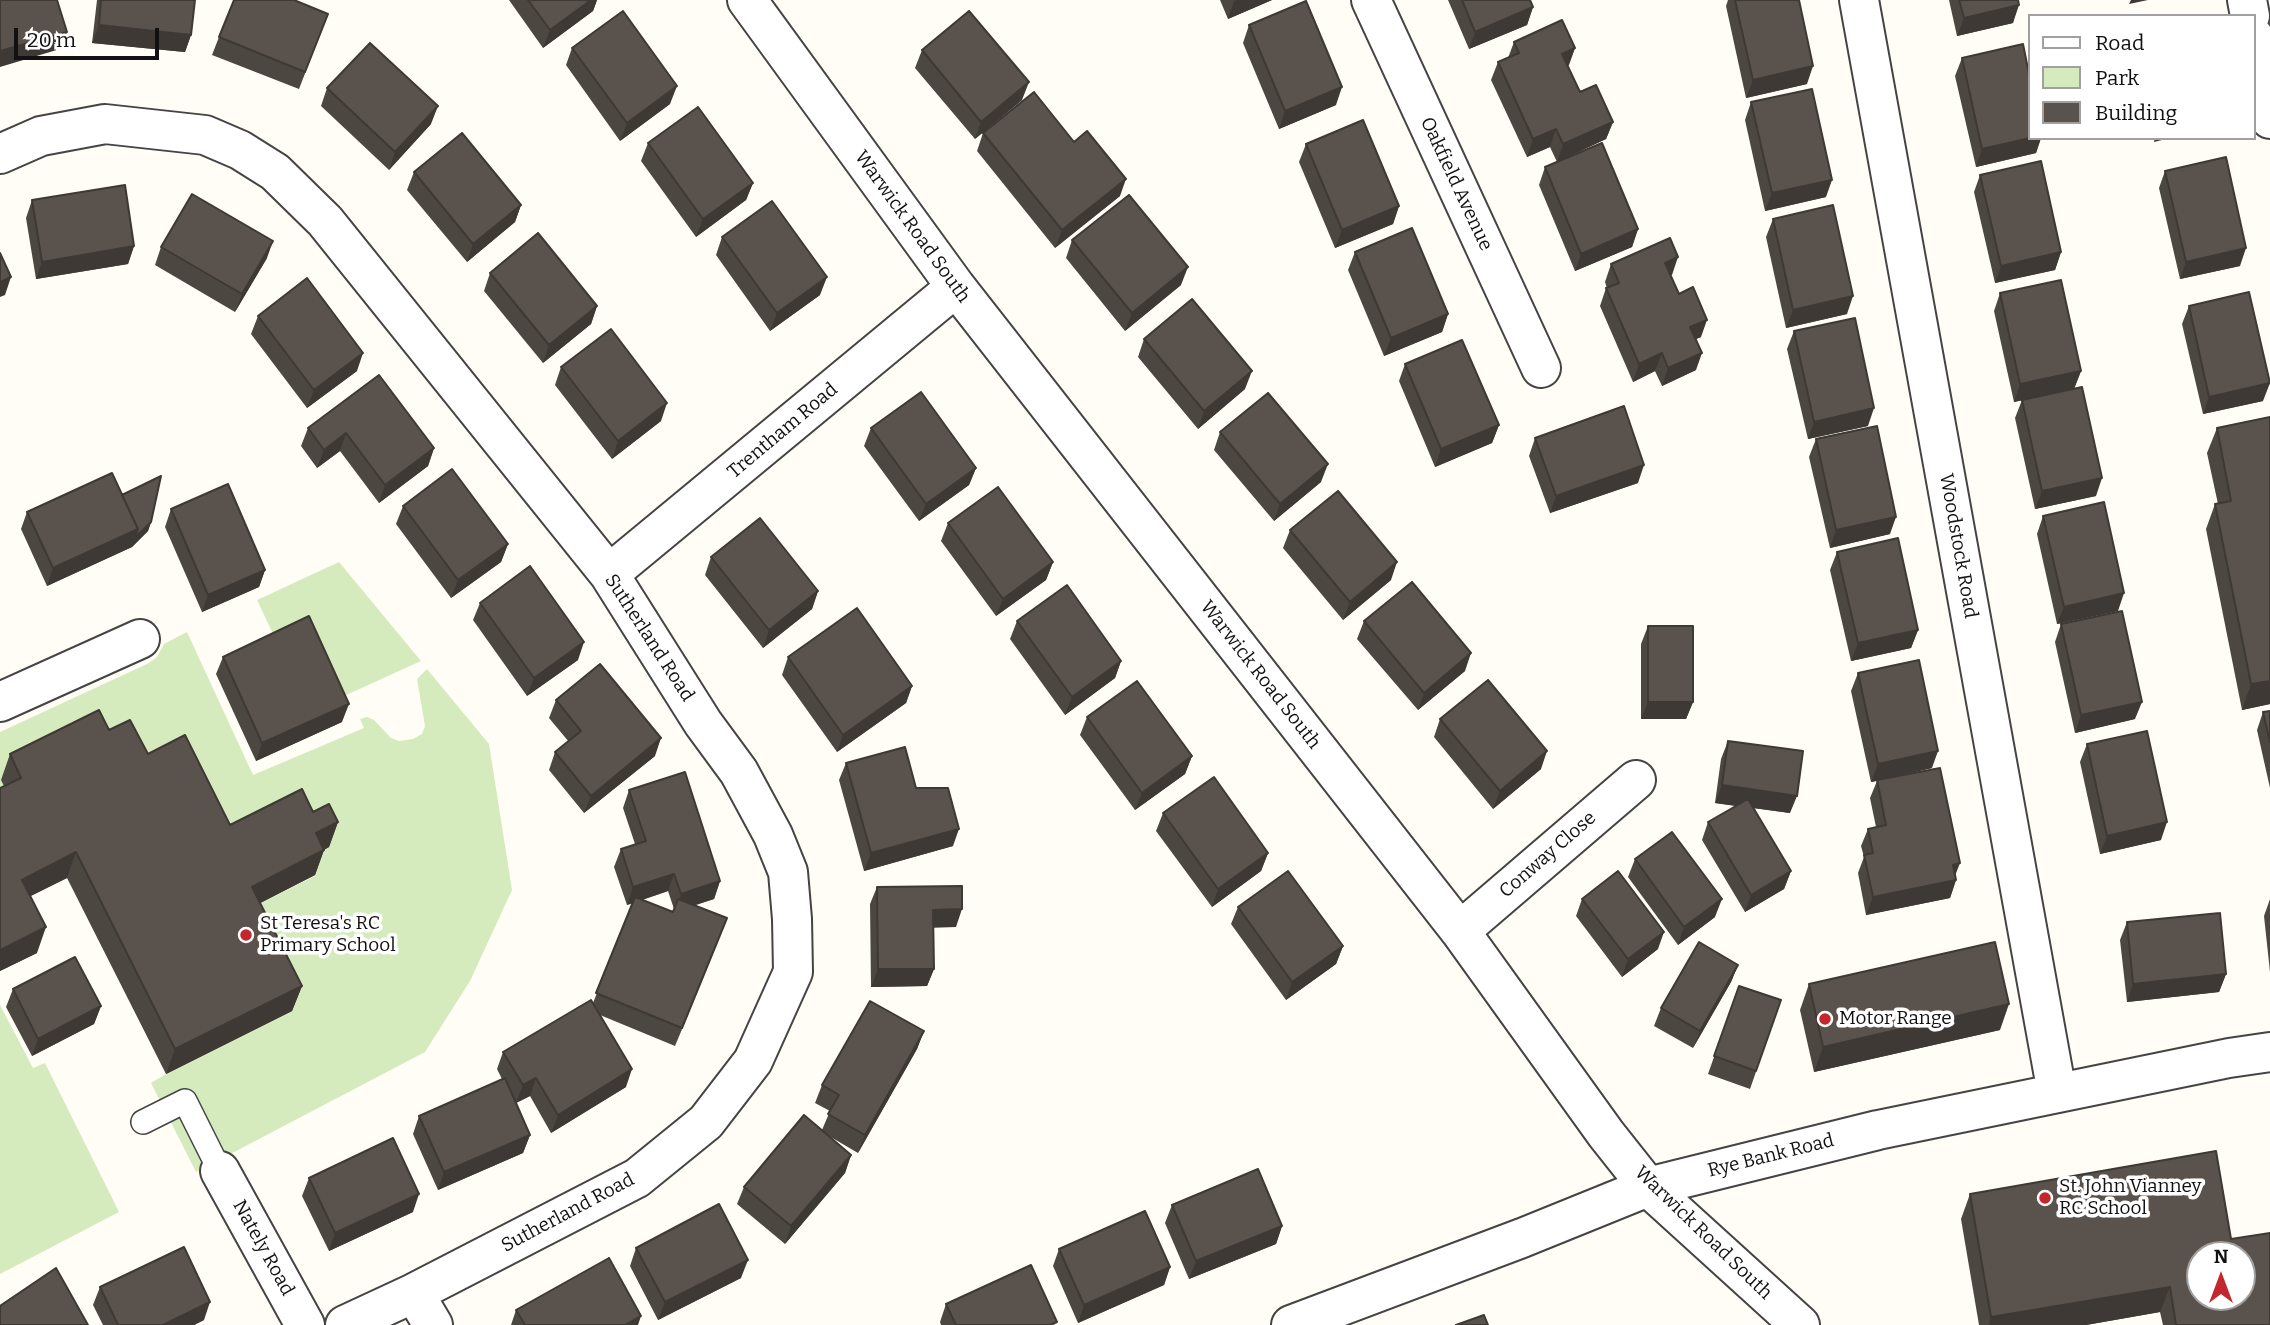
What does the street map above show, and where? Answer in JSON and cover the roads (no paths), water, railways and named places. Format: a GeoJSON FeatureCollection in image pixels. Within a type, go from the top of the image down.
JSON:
{"type":"FeatureCollection","features":[{"type":"Feature","properties":{"kind":"street","name":"Warwick Road South"},"geometry":{"type":"LineString","coordinates":[[747,0],[956,287],[1460,931],[1606,1134],[1648,1187],[1800,1325]]}},
{"type":"Feature","properties":{"kind":"street","name":"Oakfield Avenue"},"geometry":{"type":"LineString","coordinates":[[1371,0],[1541,368]]}},
{"type":"Feature","properties":{"kind":"street","name":"Woodstock Road"},"geometry":{"type":"LineString","coordinates":[[1859,0],[2057,1093]]}},
{"type":"Feature","properties":{"kind":"street"},"geometry":{"type":"LineString","coordinates":[[2256,47],[2270,119]]}},
{"type":"Feature","properties":{"kind":"street","name":"Sutherland Road"},"geometry":{"type":"LineString","coordinates":[[0,154],[41,136],[105,124],[205,135],[240,150],[275,172],[325,221],[609,574],[703,723],[739,772],[773,835],[788,872],[793,972],[753,1061],[706,1122],[637,1178],[424,1309],[345,1325]]}},
{"type":"Feature","properties":{"kind":"street","name":"Trentham Road"},"geometry":{"type":"LineString","coordinates":[[609,574],[956,287]]}},
{"type":"Feature","properties":{"kind":"street"},"geometry":{"type":"LineString","coordinates":[[0,702],[140,639]]}},
{"type":"Feature","properties":{"kind":"street","name":"Conway Close"},"geometry":{"type":"LineString","coordinates":[[1460,931],[1636,780]]}},
{"type":"Feature","properties":{"kind":"street","name":"Rye Bank Road"},"geometry":{"type":"LineString","coordinates":[[1291,1325],[1522,1238],[1648,1187],[1878,1130],[2229,1058],[2270,1052]]}},
{"type":"Feature","properties":{"kind":"street","name":"Nately Road"},"geometry":{"type":"LineString","coordinates":[[220,1171],[305,1325]]}},
{"type":"Feature","properties":{"kind":"lane"},"geometry":{"type":"LineString","coordinates":[[143,1122],[186,1101],[220,1171]]}},
{"type":"Feature","properties":{"kind":"place","name":"St Teresa's RC Primary School"},"geometry":{"type":"Point","coordinates":[246,935]}},
{"type":"Feature","properties":{"kind":"place","name":"Motor Range"},"geometry":{"type":"Point","coordinates":[1825,1019]}},
{"type":"Feature","properties":{"kind":"place","name":"St. John Vianney RC School"},"geometry":{"type":"Point","coordinates":[2045,1198]}}]}
